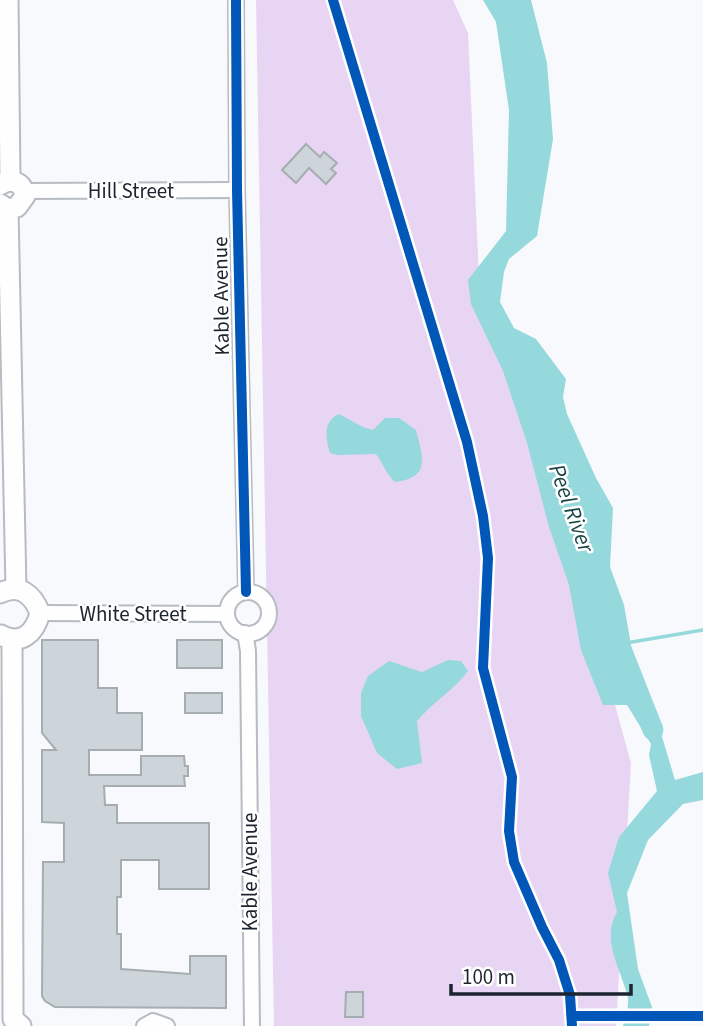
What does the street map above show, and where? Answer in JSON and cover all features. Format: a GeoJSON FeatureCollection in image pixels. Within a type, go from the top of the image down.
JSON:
{"type":"FeatureCollection","features":[{"type":"Feature","properties":{"kind":"main road"},"geometry":{"type":"LineString","coordinates":[[8,0],[11,186],[21,205],[4,206],[8,591],[31,596],[40,613],[33,630],[20,639],[6,637],[14,1024]]}},
{"type":"Feature","properties":{"kind":"street","name":"Kable Avenue"},"geometry":{"type":"LineString","coordinates":[[236,0],[237,190],[246,592]]}},
{"type":"Feature","properties":{"kind":"street","name":"Hill Street"},"geometry":{"type":"LineString","coordinates":[[11,186],[237,190]]}},
{"type":"Feature","properties":{"kind":"street"},"geometry":{"type":"LineString","coordinates":[[246,592],[259,595],[264,600],[268,613],[263,626],[245,634],[232,627],[227,614],[230,602],[240,593],[246,592]]}},
{"type":"Feature","properties":{"kind":"street","name":"White Street"},"geometry":{"type":"LineString","coordinates":[[40,613],[227,614]]}},
{"type":"Feature","properties":{"kind":"street","name":"Kable Avenue"},"geometry":{"type":"LineString","coordinates":[[245,634],[248,651],[252,1026]]}},
{"type":"Feature","properties":{"kind":"street"},"geometry":{"type":"LineString","coordinates":[[144,1026],[153,1021],[167,1026]]}},
{"type":"Feature","properties":{"kind":"shaded area"},"geometry":{"type":"Polygon","coordinates":[[[256,0],[453,0],[468,33],[480,300],[523,371],[631,763],[616,1026],[274,1026],[256,0]]]}},
{"type":"Feature","properties":{"kind":"water"},"geometry":{"type":"Polygon","coordinates":[[[483,0],[531,0],[547,63],[553,139],[537,236],[509,259],[504,272],[500,302],[514,328],[536,339],[566,379],[563,397],[567,414],[613,508],[610,567],[624,605],[633,656],[630,697],[646,705],[660,730],[675,780],[703,772],[703,800],[683,804],[648,840],[627,893],[638,969],[652,1007],[649,1026],[623,1026],[628,998],[611,945],[612,923],[617,912],[608,873],[619,837],[657,791],[649,755],[651,744],[627,705],[603,705],[581,650],[569,585],[549,527],[527,443],[503,371],[471,304],[468,280],[506,231],[509,110],[496,22],[483,0]]]}},
{"type":"Feature","properties":{"kind":"water"},"geometry":{"type":"Polygon","coordinates":[[[339,414],[373,430],[385,418],[399,418],[416,430],[422,457],[419,471],[407,480],[395,482],[376,454],[330,453],[328,426],[339,414]]]}},
{"type":"Feature","properties":{"kind":"water"},"geometry":{"type":"Polygon","coordinates":[[[448,660],[461,661],[468,671],[417,721],[422,763],[397,769],[377,753],[361,716],[361,693],[368,676],[389,661],[422,672],[448,660]]]}},
{"type":"Feature","properties":{"kind":"building"},"geometry":{"type":"Polygon","coordinates":[[[306,144],[320,157],[324,152],[337,163],[331,169],[336,173],[326,184],[309,168],[296,183],[282,170],[306,144]]]}},
{"type":"Feature","properties":{"kind":"building"},"geometry":{"type":"Polygon","coordinates":[[[42,640],[98,640],[98,688],[117,688],[117,713],[142,713],[142,750],[89,750],[89,775],[141,775],[141,756],[184,756],[185,766],[188,766],[188,776],[184,776],[185,786],[104,786],[105,805],[117,805],[117,823],[209,823],[209,889],[159,889],[159,860],[121,860],[117,934],[121,934],[121,969],[190,974],[190,956],[226,956],[226,1008],[55,1007],[42,996],[43,862],[64,862],[64,823],[42,822],[42,750],[56,750],[42,733],[42,640]]]}},
{"type":"Feature","properties":{"kind":"building"},"geometry":{"type":"Polygon","coordinates":[[[177,640],[222,640],[222,668],[177,668],[177,640]]]}},
{"type":"Feature","properties":{"kind":"building"},"geometry":{"type":"Polygon","coordinates":[[[185,693],[222,693],[222,713],[185,713],[185,693]]]}},
{"type":"Feature","properties":{"kind":"building"},"geometry":{"type":"Polygon","coordinates":[[[346,992],[363,992],[363,1017],[345,1017],[346,992]]]}},
{"type":"Feature","properties":{"kind":"waterway"},"geometry":{"type":"LineString","coordinates":[[626,643],[703,630]]}},
{"type":"Feature","properties":{"kind":"waterway","name":"Peel River"},"geometry":{"type":"LineString","coordinates":[[621,649],[653,730]]}},
{"type":"Feature","properties":{"kind":"cycle path"},"geometry":{"type":"LineString","coordinates":[[236,0],[237,190],[246,592]]}},
{"type":"Feature","properties":{"kind":"cycle path"},"geometry":{"type":"LineString","coordinates":[[333,0],[467,442],[483,516],[488,558],[483,668],[512,777],[509,831],[514,862],[559,960],[570,995],[572,1026]]}},
{"type":"Feature","properties":{"kind":"cycle path"},"geometry":{"type":"LineString","coordinates":[[572,1016],[703,1016]]}}]}
